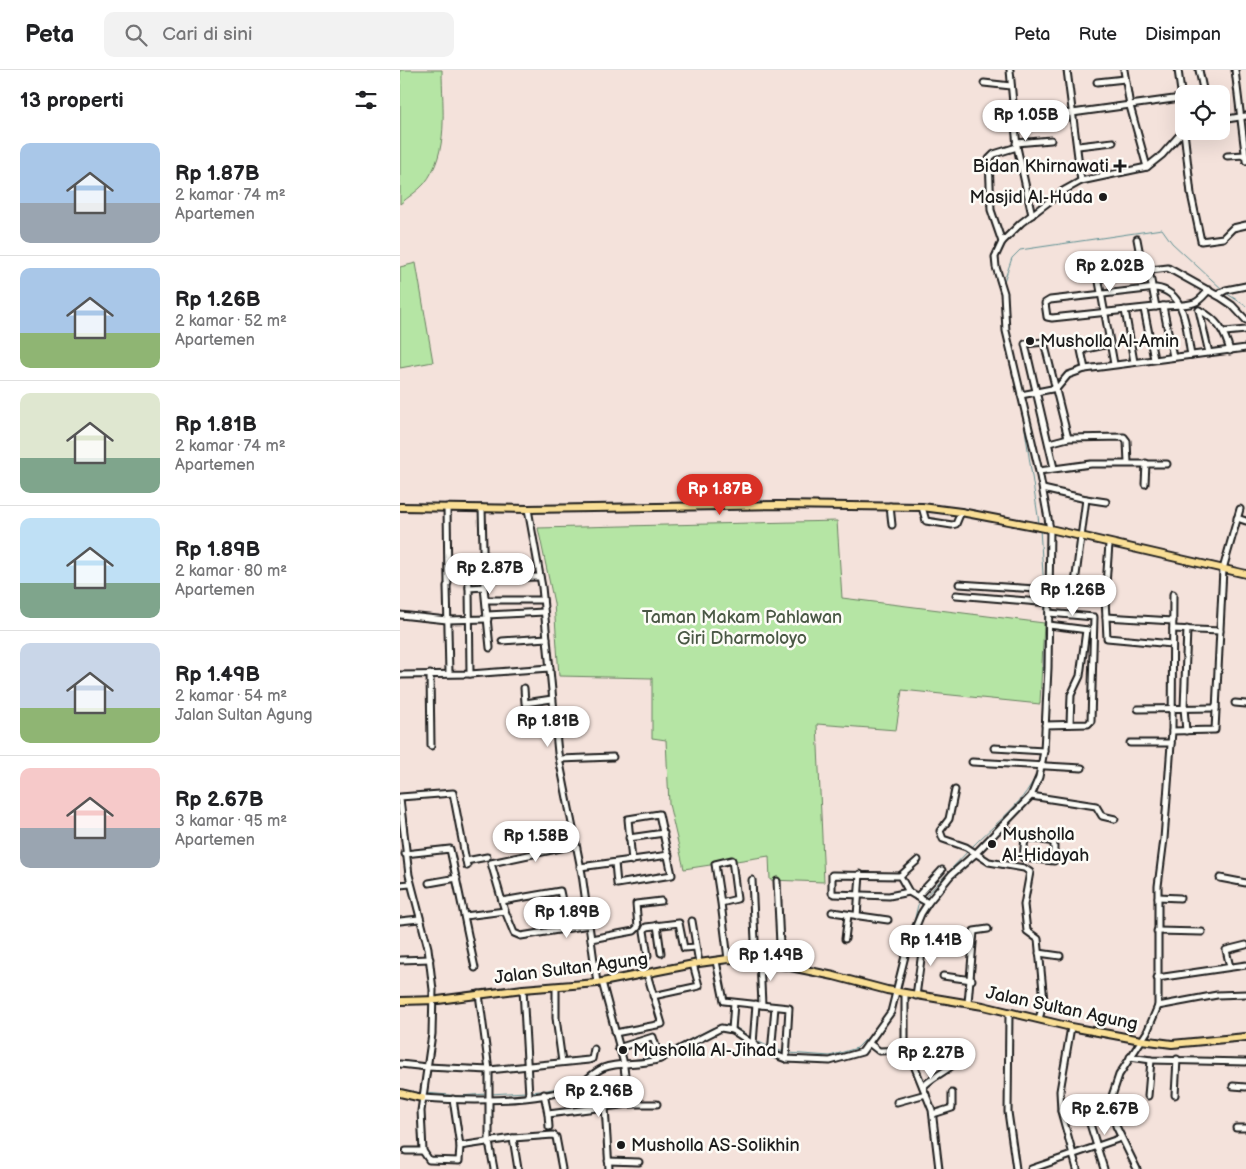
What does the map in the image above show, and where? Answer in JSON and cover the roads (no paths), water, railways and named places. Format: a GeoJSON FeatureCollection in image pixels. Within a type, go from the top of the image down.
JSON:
{"type":"FeatureCollection","features":[{"type":"Feature","properties":{"kind":"main road"},"geometry":{"type":"LineString","coordinates":[[400,507],[528,509],[771,505],[922,507],[961,512],[1045,529],[1246,574]]}},
{"type":"Feature","properties":{"kind":"main road","name":"Jalan Sultan Agung"},"geometry":{"type":"LineString","coordinates":[[400,1001],[434,1000],[600,982],[728,959],[758,960],[834,976],[892,991],[968,1003],[1071,1027],[1140,1040],[1172,1044],[1201,1043],[1246,1037]]}},
{"type":"Feature","properties":{"kind":"main road"},"geometry":{"type":"LineString","coordinates":[[400,1093],[423,1095]]}},
{"type":"Feature","properties":{"kind":"street"},"geometry":{"type":"LineString","coordinates":[[1010,70],[1016,145],[1032,215]]}},
{"type":"Feature","properties":{"kind":"street"},"geometry":{"type":"LineString","coordinates":[[1067,70],[1081,181]]}},
{"type":"Feature","properties":{"kind":"street"},"geometry":{"type":"LineString","coordinates":[[1124,70],[1130,106],[1147,167]]}},
{"type":"Feature","properties":{"kind":"street"},"geometry":{"type":"LineString","coordinates":[[1178,70],[1180,85]]}},
{"type":"Feature","properties":{"kind":"street"},"geometry":{"type":"LineString","coordinates":[[1199,70],[1202,85]]}},
{"type":"Feature","properties":{"kind":"street"},"geometry":{"type":"LineString","coordinates":[[1228,156],[1246,158],[1243,116],[1235,70]]}},
{"type":"Feature","properties":{"kind":"street"},"geometry":{"type":"LineString","coordinates":[[1097,82],[1125,79]]}},
{"type":"Feature","properties":{"kind":"street"},"geometry":{"type":"LineString","coordinates":[[984,83],[1011,86]]}},
{"type":"Feature","properties":{"kind":"street"},"geometry":{"type":"LineString","coordinates":[[1014,120],[1074,114],[1175,99]]}},
{"type":"Feature","properties":{"kind":"street"},"geometry":{"type":"LineString","coordinates":[[1230,118],[1243,116]]}},
{"type":"Feature","properties":{"kind":"street"},"geometry":{"type":"LineString","coordinates":[[1002,242],[991,210],[989,159],[994,154],[1016,145],[1050,140]]}},
{"type":"Feature","properties":{"kind":"street"},"geometry":{"type":"LineString","coordinates":[[923,900],[951,875],[973,851],[1002,827],[1031,796],[1045,724],[1049,613],[1046,590],[1043,489],[1006,331],[1002,287],[996,268],[996,254],[1002,242],[1063,191],[1081,181],[1147,167],[1162,155],[1175,140]]}},
{"type":"Feature","properties":{"kind":"street"},"geometry":{"type":"LineString","coordinates":[[1185,140],[1191,194],[1201,241],[1223,238],[1234,228],[1246,226]]}},
{"type":"Feature","properties":{"kind":"street"},"geometry":{"type":"LineString","coordinates":[[1078,146],[1113,142]]}},
{"type":"Feature","properties":{"kind":"street"},"geometry":{"type":"LineString","coordinates":[[1137,239],[1156,307]]}},
{"type":"Feature","properties":{"kind":"street"},"geometry":{"type":"LineString","coordinates":[[1114,364],[1103,312],[1098,276],[1168,268],[1208,290],[1221,292],[1246,286]]}},
{"type":"Feature","properties":{"kind":"street"},"geometry":{"type":"LineString","coordinates":[[1191,355],[1181,304],[1163,289],[1152,288],[1047,300],[1045,306],[1049,318],[1144,309],[1163,306],[1181,304],[1196,303],[1208,290]]}},
{"type":"Feature","properties":{"kind":"street"},"geometry":{"type":"LineString","coordinates":[[1221,292],[1246,320]]}},
{"type":"Feature","properties":{"kind":"street"},"geometry":{"type":"LineString","coordinates":[[1196,303],[1209,353]]}},
{"type":"Feature","properties":{"kind":"street"},"geometry":{"type":"LineString","coordinates":[[1163,306],[1173,358]]}},
{"type":"Feature","properties":{"kind":"street"},"geometry":{"type":"LineString","coordinates":[[1144,309],[1154,359]]}},
{"type":"Feature","properties":{"kind":"street"},"geometry":{"type":"LineString","coordinates":[[1125,310],[1134,362]]}},
{"type":"Feature","properties":{"kind":"street"},"geometry":{"type":"LineString","coordinates":[[1199,310],[1209,315],[1225,332],[1230,351]]}},
{"type":"Feature","properties":{"kind":"street"},"geometry":{"type":"LineString","coordinates":[[1225,332],[1246,330]]}},
{"type":"Feature","properties":{"kind":"street"},"geometry":{"type":"LineString","coordinates":[[1054,468],[1025,344],[1044,342],[1068,438]]}},
{"type":"Feature","properties":{"kind":"street"},"geometry":{"type":"LineString","coordinates":[[1085,369],[1082,350],[1110,344]]}},
{"type":"Feature","properties":{"kind":"street"},"geometry":{"type":"LineString","coordinates":[[1021,395],[1058,387],[1068,376],[1085,369],[1246,348]]}},
{"type":"Feature","properties":{"kind":"street"},"geometry":{"type":"LineString","coordinates":[[1049,443],[1068,438],[1124,437],[1127,441],[1128,463]]}},
{"type":"Feature","properties":{"kind":"street"},"geometry":{"type":"LineString","coordinates":[[1039,471],[1054,468],[1128,463],[1167,464]]}},
{"type":"Feature","properties":{"kind":"street"},"geometry":{"type":"LineString","coordinates":[[1145,484],[1146,463]]}},
{"type":"Feature","properties":{"kind":"street"},"geometry":{"type":"LineString","coordinates":[[1043,489],[1106,502]]}},
{"type":"Feature","properties":{"kind":"street"},"geometry":{"type":"LineString","coordinates":[[1074,591],[1086,499]]}},
{"type":"Feature","properties":{"kind":"street"},"geometry":{"type":"LineString","coordinates":[[890,506],[892,525]]}},
{"type":"Feature","properties":{"kind":"street"},"geometry":{"type":"LineString","coordinates":[[447,507],[449,673]]}},
{"type":"Feature","properties":{"kind":"street"},"geometry":{"type":"LineString","coordinates":[[922,507],[926,521],[952,526],[958,521],[961,512]]}},
{"type":"Feature","properties":{"kind":"street"},"geometry":{"type":"LineString","coordinates":[[482,508],[484,586],[490,648]]}},
{"type":"Feature","properties":{"kind":"street"},"geometry":{"type":"LineString","coordinates":[[528,509],[543,600],[552,699],[560,759],[591,939],[600,982],[623,1063],[629,1104]]}},
{"type":"Feature","properties":{"kind":"street"},"geometry":{"type":"LineString","coordinates":[[1172,731],[1215,730],[1223,569],[1240,509]]}},
{"type":"Feature","properties":{"kind":"street"},"geometry":{"type":"LineString","coordinates":[[1237,518],[1246,522]]}},
{"type":"Feature","properties":{"kind":"street"},"geometry":{"type":"LineString","coordinates":[[1109,544],[1107,637],[1110,640],[1172,644]]}},
{"type":"Feature","properties":{"kind":"street"},"geometry":{"type":"LineString","coordinates":[[468,570],[470,674]]}},
{"type":"Feature","properties":{"kind":"street"},"geometry":{"type":"LineString","coordinates":[[484,578],[540,577]]}},
{"type":"Feature","properties":{"kind":"street"},"geometry":{"type":"LineString","coordinates":[[959,584],[1046,590]]}},
{"type":"Feature","properties":{"kind":"street"},"geometry":{"type":"LineString","coordinates":[[469,588],[484,586]]}},
{"type":"Feature","properties":{"kind":"street"},"geometry":{"type":"LineString","coordinates":[[1137,1169],[1121,1138],[1112,1113],[1111,1099],[1119,1075],[1140,1040],[1147,1032],[1158,1006],[1158,897],[1172,731],[1173,594]]}},
{"type":"Feature","properties":{"kind":"street"},"geometry":{"type":"LineString","coordinates":[[956,595],[1047,603]]}},
{"type":"Feature","properties":{"kind":"street"},"geometry":{"type":"LineString","coordinates":[[486,600],[543,600]]}},
{"type":"Feature","properties":{"kind":"street"},"geometry":{"type":"LineString","coordinates":[[400,615],[447,620],[544,612]]}},
{"type":"Feature","properties":{"kind":"street"},"geometry":{"type":"LineString","coordinates":[[1045,724],[1091,723],[1094,617],[1049,613]]}},
{"type":"Feature","properties":{"kind":"street"},"geometry":{"type":"LineString","coordinates":[[1106,617],[1173,621]]}},
{"type":"Feature","properties":{"kind":"street"},"geometry":{"type":"LineString","coordinates":[[1049,625],[1094,631]]}},
{"type":"Feature","properties":{"kind":"street"},"geometry":{"type":"LineString","coordinates":[[1173,629],[1220,631]]}},
{"type":"Feature","properties":{"kind":"street"},"geometry":{"type":"LineString","coordinates":[[1186,731],[1184,708],[1187,629]]}},
{"type":"Feature","properties":{"kind":"street"},"geometry":{"type":"LineString","coordinates":[[1070,724],[1071,695],[1080,676],[1086,630]]}},
{"type":"Feature","properties":{"kind":"street"},"geometry":{"type":"LineString","coordinates":[[502,641],[547,638]]}},
{"type":"Feature","properties":{"kind":"street"},"geometry":{"type":"LineString","coordinates":[[400,675],[470,674],[550,668]]}},
{"type":"Feature","properties":{"kind":"street"},"geometry":{"type":"LineString","coordinates":[[430,674],[431,746]]}},
{"type":"Feature","properties":{"kind":"street"},"geometry":{"type":"LineString","coordinates":[[524,688],[526,703],[552,699]]}},
{"type":"Feature","properties":{"kind":"street"},"geometry":{"type":"LineString","coordinates":[[1235,703],[1246,704]]}},
{"type":"Feature","properties":{"kind":"street"},"geometry":{"type":"LineString","coordinates":[[1138,709],[1216,708]]}},
{"type":"Feature","properties":{"kind":"street"},"geometry":{"type":"LineString","coordinates":[[1130,743],[1171,743]]}},
{"type":"Feature","properties":{"kind":"street"},"geometry":{"type":"LineString","coordinates":[[994,748],[1040,751]]}},
{"type":"Feature","properties":{"kind":"street"},"geometry":{"type":"LineString","coordinates":[[560,759],[613,757]]}},
{"type":"Feature","properties":{"kind":"street"},"geometry":{"type":"LineString","coordinates":[[972,762],[1082,768]]}},
{"type":"Feature","properties":{"kind":"street"},"geometry":{"type":"LineString","coordinates":[[955,790],[949,819],[940,829],[942,839],[973,851],[989,862],[1024,868],[1030,872],[1024,905],[1028,933],[1037,938],[1039,953],[1044,1001],[1039,1019]]}},
{"type":"Feature","properties":{"kind":"street"},"geometry":{"type":"LineString","coordinates":[[453,1099],[460,1146],[459,1161],[429,1160],[423,1151],[423,1095],[434,1000],[430,959],[410,884],[401,822],[400,798],[453,793],[467,864],[487,857]]}},
{"type":"Feature","properties":{"kind":"street"},"geometry":{"type":"LineString","coordinates":[[1031,796],[1096,806],[1102,816],[1115,819]]}},
{"type":"Feature","properties":{"kind":"street"},"geometry":{"type":"LineString","coordinates":[[615,863],[617,884],[671,876],[673,874],[659,814],[630,818],[627,822],[632,861]]}},
{"type":"Feature","properties":{"kind":"street"},"geometry":{"type":"LineString","coordinates":[[1002,827],[1026,837],[1056,843],[1054,861],[1024,858],[1026,837]]}},
{"type":"Feature","properties":{"kind":"street"},"geometry":{"type":"LineString","coordinates":[[629,838],[664,833]]}},
{"type":"Feature","properties":{"kind":"street"},"geometry":{"type":"LineString","coordinates":[[575,844],[491,863],[505,911],[514,933],[521,936],[589,925]]}},
{"type":"Feature","properties":{"kind":"street"},"geometry":{"type":"LineString","coordinates":[[405,854],[449,848],[465,916],[474,968]]}},
{"type":"Feature","properties":{"kind":"street"},"geometry":{"type":"LineString","coordinates":[[580,867],[669,855]]}},
{"type":"Feature","properties":{"kind":"street"},"geometry":{"type":"LineString","coordinates":[[721,903],[737,900],[732,860],[715,864],[728,959]]}},
{"type":"Feature","properties":{"kind":"street"},"geometry":{"type":"LineString","coordinates":[[909,892],[889,896],[834,894],[831,891],[833,874],[900,876],[918,860]]}},
{"type":"Feature","properties":{"kind":"street"},"geometry":{"type":"LineString","coordinates":[[423,1095],[453,1099],[529,1093],[544,1094],[575,1087],[604,1068],[623,1063],[660,1059],[717,1028],[732,1030],[771,1054],[786,1059],[836,1060],[858,1054],[870,1044],[892,1012],[892,991],[921,914],[923,900],[942,870]]}},
{"type":"Feature","properties":{"kind":"street"},"geometry":{"type":"LineString","coordinates":[[857,916],[860,874]]}},
{"type":"Feature","properties":{"kind":"street"},"geometry":{"type":"LineString","coordinates":[[900,876],[909,892],[923,900]]}},
{"type":"Feature","properties":{"kind":"street"},"geometry":{"type":"LineString","coordinates":[[429,882],[456,878]]}},
{"type":"Feature","properties":{"kind":"street"},"geometry":{"type":"LineString","coordinates":[[1220,878],[1246,883]]}},
{"type":"Feature","properties":{"kind":"street"},"geometry":{"type":"LineString","coordinates":[[752,880],[758,960],[759,1005],[753,1044]]}},
{"type":"Feature","properties":{"kind":"street"},"geometry":{"type":"LineString","coordinates":[[777,881],[781,965]]}},
{"type":"Feature","properties":{"kind":"street"},"geometry":{"type":"LineString","coordinates":[[400,885],[410,884]]}},
{"type":"Feature","properties":{"kind":"street"},"geometry":{"type":"LineString","coordinates":[[502,901],[560,890],[564,910],[587,908]]}},
{"type":"Feature","properties":{"kind":"street"},"geometry":{"type":"LineString","coordinates":[[1158,897],[1180,898]]}},
{"type":"Feature","properties":{"kind":"street"},"geometry":{"type":"LineString","coordinates":[[591,939],[634,931],[638,927],[636,904],[661,901]]}},
{"type":"Feature","properties":{"kind":"street"},"geometry":{"type":"LineString","coordinates":[[465,916],[505,911]]}},
{"type":"Feature","properties":{"kind":"street"},"geometry":{"type":"LineString","coordinates":[[832,912],[848,916],[888,920]]}},
{"type":"Feature","properties":{"kind":"street"},"geometry":{"type":"LineString","coordinates":[[845,939],[848,916]]}},
{"type":"Feature","properties":{"kind":"street"},"geometry":{"type":"LineString","coordinates":[[400,921],[419,920]]}},
{"type":"Feature","properties":{"kind":"street"},"geometry":{"type":"LineString","coordinates":[[653,996],[699,986],[692,922]]}},
{"type":"Feature","properties":{"kind":"street"},"geometry":{"type":"LineString","coordinates":[[648,956],[644,928],[657,925],[679,923],[684,948],[696,947]]}},
{"type":"Feature","properties":{"kind":"street"},"geometry":{"type":"LineString","coordinates":[[657,925],[661,953]]}},
{"type":"Feature","properties":{"kind":"street"},"geometry":{"type":"LineString","coordinates":[[968,1003],[972,980],[974,932],[988,929]]}},
{"type":"Feature","properties":{"kind":"street"},"geometry":{"type":"LineString","coordinates":[[1157,930],[1202,932]]}},
{"type":"Feature","properties":{"kind":"street"},"geometry":{"type":"LineString","coordinates":[[1230,967],[1226,950],[1246,945]]}},
{"type":"Feature","properties":{"kind":"street"},"geometry":{"type":"LineString","coordinates":[[908,948],[920,949],[922,952],[916,996]]}},
{"type":"Feature","properties":{"kind":"street"},"geometry":{"type":"LineString","coordinates":[[1039,953],[1060,956]]}},
{"type":"Feature","properties":{"kind":"street"},"geometry":{"type":"LineString","coordinates":[[400,960],[430,959]]}},
{"type":"Feature","properties":{"kind":"street"},"geometry":{"type":"LineString","coordinates":[[716,961],[723,1000],[734,1003],[790,1009],[786,1059]]}},
{"type":"Feature","properties":{"kind":"street"},"geometry":{"type":"LineString","coordinates":[[1157,978],[1246,964]]}},
{"type":"Feature","properties":{"kind":"street"},"geometry":{"type":"LineString","coordinates":[[614,1033],[662,1024],[647,974]]}},
{"type":"Feature","properties":{"kind":"street"},"geometry":{"type":"LineString","coordinates":[[943,976],[972,980]]}},
{"type":"Feature","properties":{"kind":"street"},"geometry":{"type":"LineString","coordinates":[[556,987],[556,1018],[562,1062]]}},
{"type":"Feature","properties":{"kind":"street"},"geometry":{"type":"LineString","coordinates":[[523,989],[529,1093]]}},
{"type":"Feature","properties":{"kind":"street"},"geometry":{"type":"LineString","coordinates":[[905,993],[905,1043],[926,1094],[932,1114],[939,1169]]}},
{"type":"Feature","properties":{"kind":"street"},"geometry":{"type":"LineString","coordinates":[[479,994],[489,1070],[489,1142],[494,1169]]}},
{"type":"Feature","properties":{"kind":"street"},"geometry":{"type":"LineString","coordinates":[[1158,1006],[1224,994],[1246,994]]}},
{"type":"Feature","properties":{"kind":"street"},"geometry":{"type":"LineString","coordinates":[[732,1030],[734,1003]]}},
{"type":"Feature","properties":{"kind":"street"},"geometry":{"type":"LineString","coordinates":[[771,1054],[775,1007]]}},
{"type":"Feature","properties":{"kind":"street"},"geometry":{"type":"LineString","coordinates":[[1009,1012],[1008,1112],[1016,1169]]}},
{"type":"Feature","properties":{"kind":"street"},"geometry":{"type":"LineString","coordinates":[[1071,1027],[1060,1091],[1061,1111],[1072,1156],[1078,1169]]}},
{"type":"Feature","properties":{"kind":"street"},"geometry":{"type":"LineString","coordinates":[[618,1048],[654,1038],[660,1059]]}},
{"type":"Feature","properties":{"kind":"street"},"geometry":{"type":"LineString","coordinates":[[870,1044],[882,1051],[907,1050]]}},
{"type":"Feature","properties":{"kind":"street"},"geometry":{"type":"LineString","coordinates":[[400,1064],[427,1068],[489,1070],[591,1059],[594,1049]]}},
{"type":"Feature","properties":{"kind":"street"},"geometry":{"type":"LineString","coordinates":[[1130,1057],[1151,1060],[1246,1062]]}},
{"type":"Feature","properties":{"kind":"street"},"geometry":{"type":"LineString","coordinates":[[1148,1096],[1151,1060]]}},
{"type":"Feature","properties":{"kind":"street"},"geometry":{"type":"LineString","coordinates":[[1175,1095],[1177,1060]]}},
{"type":"Feature","properties":{"kind":"street"},"geometry":{"type":"LineString","coordinates":[[923,1087],[930,1079],[942,1074],[954,1064]]}},
{"type":"Feature","properties":{"kind":"street"},"geometry":{"type":"LineString","coordinates":[[1232,1086],[1246,1086]]}},
{"type":"Feature","properties":{"kind":"street"},"geometry":{"type":"LineString","coordinates":[[932,1114],[952,1108],[952,1093]]}},
{"type":"Feature","properties":{"kind":"street"},"geometry":{"type":"LineString","coordinates":[[544,1094],[549,1127]]}},
{"type":"Feature","properties":{"kind":"street"},"geometry":{"type":"LineString","coordinates":[[897,1102],[926,1094]]}},
{"type":"Feature","properties":{"kind":"street"},"geometry":{"type":"LineString","coordinates":[[548,1114],[629,1104],[656,1104]]}},
{"type":"Feature","properties":{"kind":"street"},"geometry":{"type":"LineString","coordinates":[[605,1107],[609,1169]]}},
{"type":"Feature","properties":{"kind":"street"},"geometry":{"type":"LineString","coordinates":[[1061,1111],[1086,1111],[1104,1169]]}},
{"type":"Feature","properties":{"kind":"street"},"geometry":{"type":"LineString","coordinates":[[1236,1128],[1246,1128]]}},
{"type":"Feature","properties":{"kind":"street"},"geometry":{"type":"LineString","coordinates":[[460,1146],[512,1138],[554,1135],[562,1169]]}},
{"type":"Feature","properties":{"kind":"street"},"geometry":{"type":"LineString","coordinates":[[512,1138],[518,1169]]}},
{"type":"Feature","properties":{"kind":"street"},"geometry":{"type":"LineString","coordinates":[[1032,1169],[1121,1138]]}},
{"type":"Feature","properties":{"kind":"street"},"geometry":{"type":"LineString","coordinates":[[406,1151],[423,1151]]}},
{"type":"Feature","properties":{"kind":"street"},"geometry":{"type":"LineString","coordinates":[[608,1161],[639,1162]]}},
{"type":"Feature","properties":{"kind":"waterway"},"geometry":{"type":"LineString","coordinates":[[1003,284],[1012,258],[1020,250],[1162,229],[1172,243],[1223,290]]}},
{"type":"Feature","properties":{"kind":"waterway"},"geometry":{"type":"LineString","coordinates":[[1226,293],[1246,306]]}},
{"type":"Feature","properties":{"kind":"waterway"},"geometry":{"type":"LineString","coordinates":[[1021,403],[1039,523]]}},
{"type":"Feature","properties":{"kind":"waterway"},"geometry":{"type":"LineString","coordinates":[[1040,529],[1044,588]]}},
{"type":"Feature","properties":{"kind":"waterway"},"geometry":{"type":"LineString","coordinates":[[1044,592],[1045,600]]}},
{"type":"Feature","properties":{"kind":"waterway"},"geometry":{"type":"LineString","coordinates":[[1043,713],[1045,604]]}},
{"type":"Feature","properties":{"kind":"waterway"},"geometry":{"type":"LineString","coordinates":[[1041,748],[1042,734]]}},
{"type":"Feature","properties":{"kind":"waterway"},"geometry":{"type":"LineString","coordinates":[[972,847],[1019,802],[1033,781],[1038,769]]}},
{"type":"Feature","properties":{"kind":"waterway"},"geometry":{"type":"LineString","coordinates":[[924,898],[969,850]]}},
{"type":"Feature","properties":{"kind":"waterway"},"geometry":{"type":"LineString","coordinates":[[912,930],[918,905],[921,901]]}},
{"type":"Feature","properties":{"kind":"waterway"},"geometry":{"type":"LineString","coordinates":[[660,1055],[712,1028],[731,1024]]}},
{"type":"Feature","properties":{"kind":"waterway"},"geometry":{"type":"LineString","coordinates":[[734,1026],[751,1038]]}},
{"type":"Feature","properties":{"kind":"waterway"},"geometry":{"type":"LineString","coordinates":[[789,1053],[830,1056],[857,1048],[876,1029]]}},
{"type":"Feature","properties":{"kind":"waterway"},"geometry":{"type":"LineString","coordinates":[[755,1040],[769,1047]]}},
{"type":"Feature","properties":{"kind":"waterway"},"geometry":{"type":"LineString","coordinates":[[772,1049],[785,1052]]}},
{"type":"Feature","properties":{"kind":"waterway"},"geometry":{"type":"LineString","coordinates":[[626,1061],[656,1056]]}},
{"type":"Feature","properties":{"kind":"waterway"},"geometry":{"type":"LineString","coordinates":[[530,1092],[567,1086],[600,1066],[619,1062]]}},
{"type":"Feature","properties":{"kind":"waterway"},"geometry":{"type":"LineString","coordinates":[[400,1089],[421,1093]]}},
{"type":"Feature","properties":{"kind":"waterway"},"geometry":{"type":"LineString","coordinates":[[490,1094],[526,1092]]}},
{"type":"Feature","properties":{"kind":"waterway"},"geometry":{"type":"LineString","coordinates":[[425,1093],[460,1096],[486,1094]]}},
{"type":"Feature","properties":{"kind":"place","name":"Bidan Khirnawati"},"geometry":{"type":"Point","coordinates":[1120,166]}},
{"type":"Feature","properties":{"kind":"place","name":"Masjid Al-Huda"},"geometry":{"type":"Point","coordinates":[1103,197]}},
{"type":"Feature","properties":{"kind":"place","name":"Musholla Al-Amin"},"geometry":{"type":"Point","coordinates":[1030,341]}},
{"type":"Feature","properties":{"kind":"place","name":"Musholla Al-Hidayah"},"geometry":{"type":"Point","coordinates":[992,844]}},
{"type":"Feature","properties":{"kind":"place","name":"Musholla Al-Jihad"},"geometry":{"type":"Point","coordinates":[623,1050]}},
{"type":"Feature","properties":{"kind":"place","name":"Musholla AS-Solikhin"},"geometry":{"type":"Point","coordinates":[621,1145]}},
{"type":"Feature","properties":{"kind":"park label","name":"Taman Makam Pahlawan Giri Dharmoloyo"},"geometry":{"type":"Point","coordinates":[742,627]}}]}
